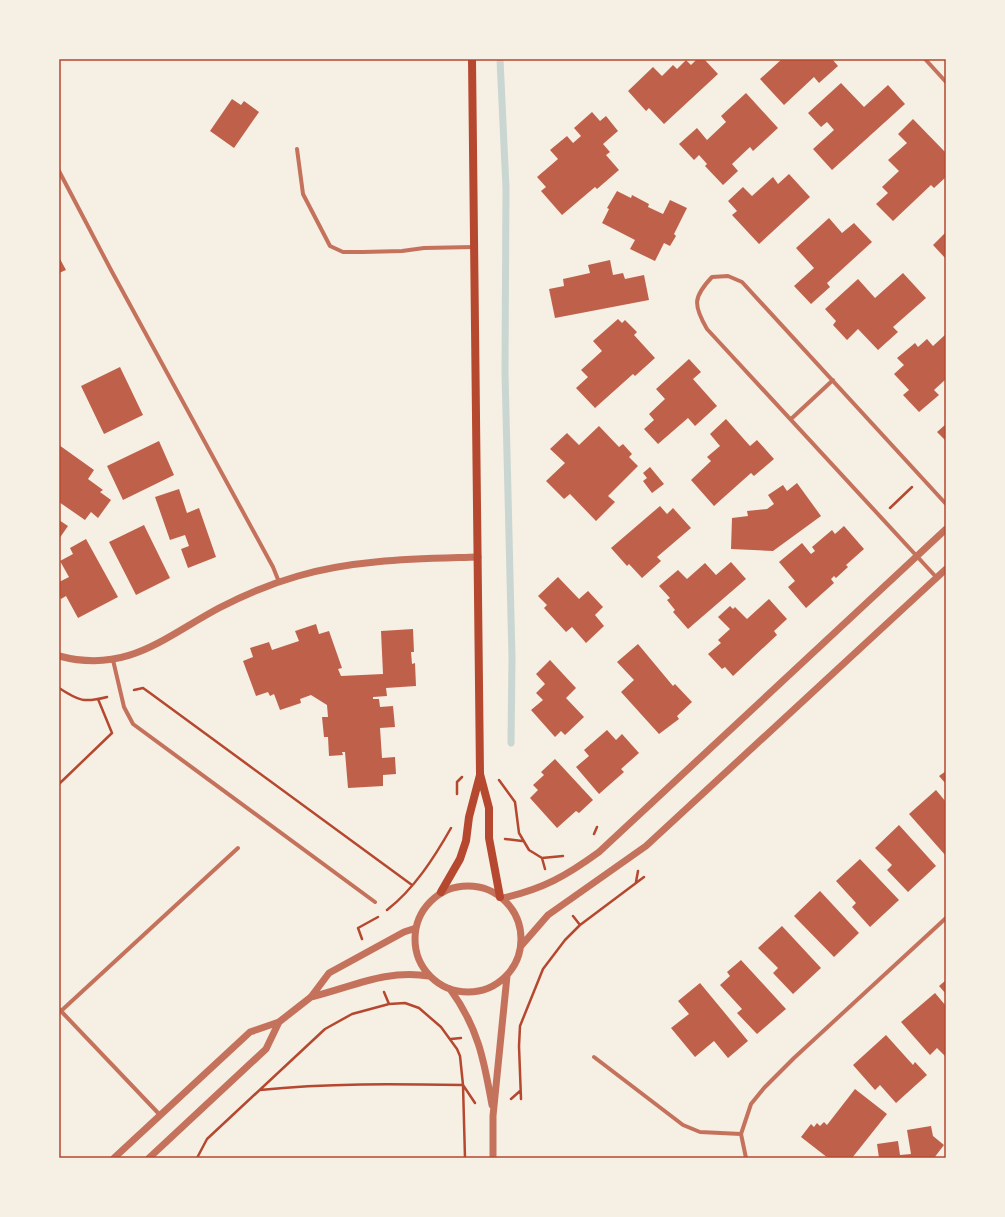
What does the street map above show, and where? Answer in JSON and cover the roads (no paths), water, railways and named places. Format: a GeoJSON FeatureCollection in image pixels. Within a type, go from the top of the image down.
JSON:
{"type":"FeatureCollection","features":[{"type":"Feature","properties":{"kind":"main road"},"geometry":{"type":"LineString","coordinates":[[472,59],[480,774],[489,808],[489,838],[502,897]]}},
{"type":"Feature","properties":{"kind":"main road"},"geometry":{"type":"LineString","coordinates":[[441,892],[460,859],[466,841],[469,817],[480,774]]}},
{"type":"Feature","properties":{"kind":"street"},"geometry":{"type":"LineString","coordinates":[[925,59],[946,82]]}},
{"type":"Feature","properties":{"kind":"street"},"geometry":{"type":"LineString","coordinates":[[298,149],[303,194],[330,246],[343,252],[402,251],[424,248],[474,247]]}},
{"type":"Feature","properties":{"kind":"street"},"geometry":{"type":"LineString","coordinates":[[59,171],[111,270],[273,567],[279,582]]}},
{"type":"Feature","properties":{"kind":"street"},"geometry":{"type":"LineString","coordinates":[[937,578],[707,329],[696,306],[697,295],[712,277],[728,276],[742,282],[946,504]]}},
{"type":"Feature","properties":{"kind":"street"},"geometry":{"type":"LineString","coordinates":[[791,419],[833,380]]}},
{"type":"Feature","properties":{"kind":"street"},"geometry":{"type":"LineString","coordinates":[[502,897],[535,890],[569,873],[599,852],[946,529]]}},
{"type":"Feature","properties":{"kind":"street"},"geometry":{"type":"LineString","coordinates":[[59,656],[93,662],[113,660],[139,653],[156,645],[220,608],[259,589],[311,573],[362,564],[414,559],[478,557]]}},
{"type":"Feature","properties":{"kind":"street"},"geometry":{"type":"LineString","coordinates":[[521,946],[548,915],[646,846],[946,569]]}},
{"type":"Feature","properties":{"kind":"street"},"geometry":{"type":"LineString","coordinates":[[113,660],[124,707],[134,724],[375,902]]}},
{"type":"Feature","properties":{"kind":"street"},"geometry":{"type":"LineString","coordinates":[[160,1115],[60,1010],[238,848]]}},
{"type":"Feature","properties":{"kind":"street"},"geometry":{"type":"LineString","coordinates":[[459,886],[476,886],[492,890],[502,897],[516,914],[521,930],[521,946],[516,962],[506,976],[493,986],[477,991],[458,991],[441,985],[430,976],[417,957],[414,939],[417,920],[427,904],[441,892],[459,886]]}},
{"type":"Feature","properties":{"kind":"street"},"geometry":{"type":"LineString","coordinates":[[746,1158],[741,1134],[751,1104],[764,1088],[794,1058],[946,918]]}},
{"type":"Feature","properties":{"kind":"street"},"geometry":{"type":"LineString","coordinates":[[114,1158],[250,1032],[279,1022],[311,997],[330,974],[404,932],[416,928]]}},
{"type":"Feature","properties":{"kind":"street"},"geometry":{"type":"LineString","coordinates":[[311,997],[378,977],[413,973],[430,976]]}},
{"type":"Feature","properties":{"kind":"street"},"geometry":{"type":"LineString","coordinates":[[493,1158],[493,1116],[506,976]]}},
{"type":"Feature","properties":{"kind":"street"},"geometry":{"type":"LineString","coordinates":[[450,988],[461,1004],[477,1036],[485,1065],[493,1116]]}},
{"type":"Feature","properties":{"kind":"street"},"geometry":{"type":"LineString","coordinates":[[149,1158],[266,1049],[279,1022]]}},
{"type":"Feature","properties":{"kind":"street"},"geometry":{"type":"LineString","coordinates":[[594,1057],[683,1125],[700,1132],[741,1134]]}},
{"type":"Feature","properties":{"kind":"waterway"},"geometry":{"type":"LineString","coordinates":[[500,59],[506,188],[505,372],[512,658],[511,743]]}}]}
